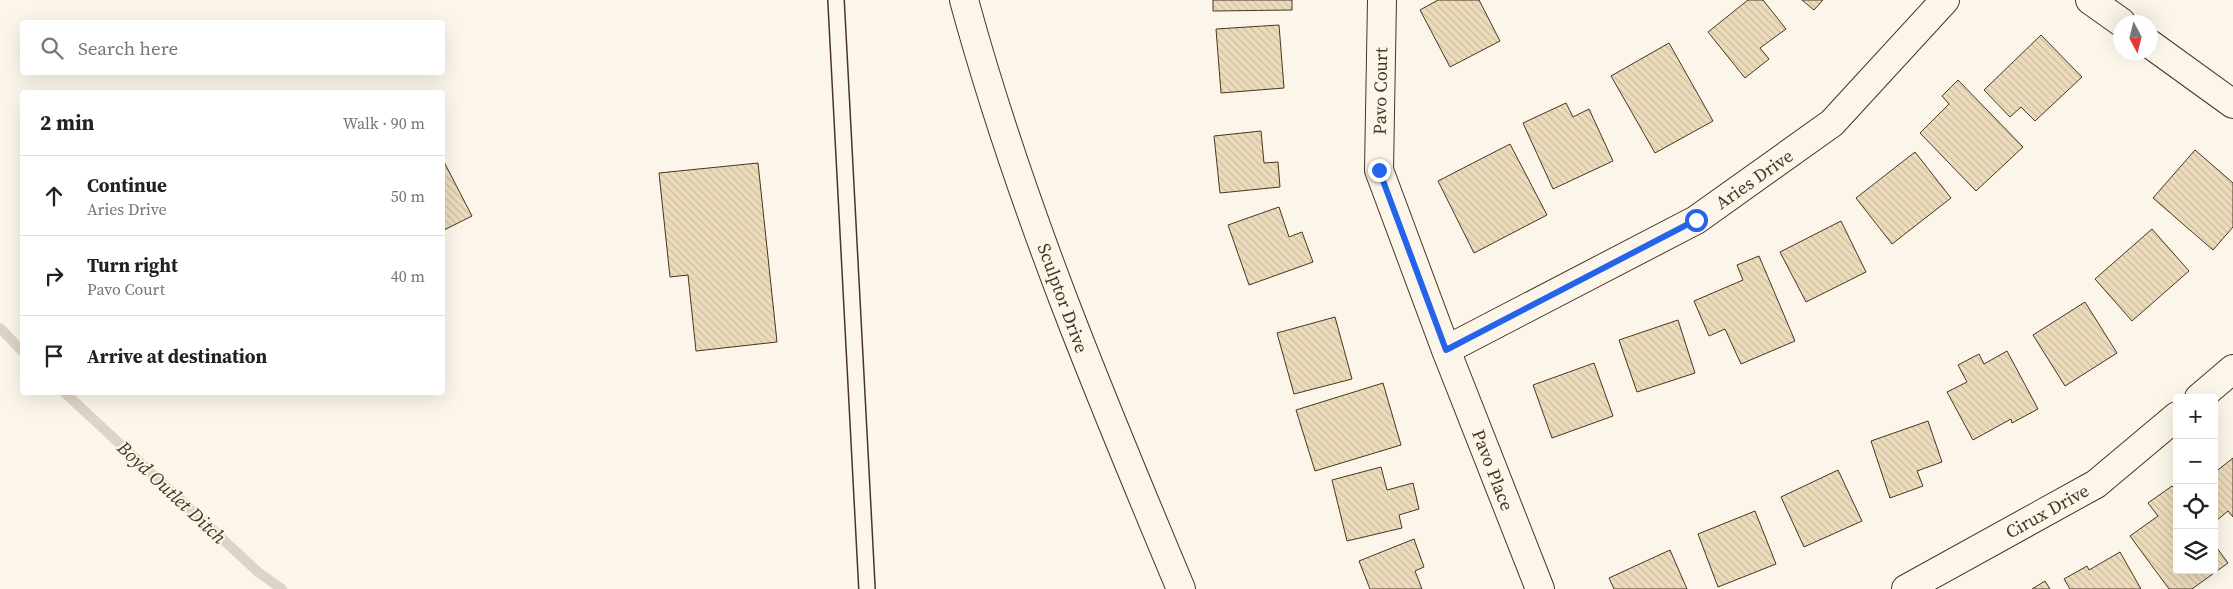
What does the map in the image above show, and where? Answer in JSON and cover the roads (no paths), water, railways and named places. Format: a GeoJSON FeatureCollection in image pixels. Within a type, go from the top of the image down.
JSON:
{"type":"FeatureCollection","features":[{"type":"Feature","properties":{"kind":"street","name":"Sculptor Drive"},"geometry":{"type":"LineString","coordinates":[[964,0],[1004,133],[1045,252],[1090,371],[1181,589]]}},
{"type":"Feature","properties":{"kind":"street","name":"Pavo Court"},"geometry":{"type":"LineString","coordinates":[[1382,0],[1379,170],[1446,350]]}},
{"type":"Feature","properties":{"kind":"street","name":"Aries Drive"},"geometry":{"type":"LineString","coordinates":[[1446,350],[1696,220],[1832,123],[1945,0]]}},
{"type":"Feature","properties":{"kind":"street"},"geometry":{"type":"LineString","coordinates":[[2090,0],[2113,16]]}},
{"type":"Feature","properties":{"kind":"street"},"geometry":{"type":"LineString","coordinates":[[2158,50],[2233,104]]}},
{"type":"Feature","properties":{"kind":"street","name":"Pavo Place"},"geometry":{"type":"LineString","coordinates":[[1446,350],[1540,589]]}},
{"type":"Feature","properties":{"kind":"street"},"geometry":{"type":"LineString","coordinates":[[2204,394],[2233,369]]}},
{"type":"Feature","properties":{"kind":"street","name":"Cirux Drive"},"geometry":{"type":"LineString","coordinates":[[1906,589],[2096,484],[2173,419]]}},
{"type":"Feature","properties":{"kind":"lane"},"geometry":{"type":"LineString","coordinates":[[836,0],[867,589]]}},
{"type":"Feature","properties":{"kind":"waterway","name":"Boyd Outlet Ditch"},"geometry":{"type":"LineString","coordinates":[[0,328],[20,349]]}},
{"type":"Feature","properties":{"kind":"waterway","name":"Boyd Outlet Ditch"},"geometry":{"type":"LineString","coordinates":[[67,395],[258,572],[282,589]]}}]}
